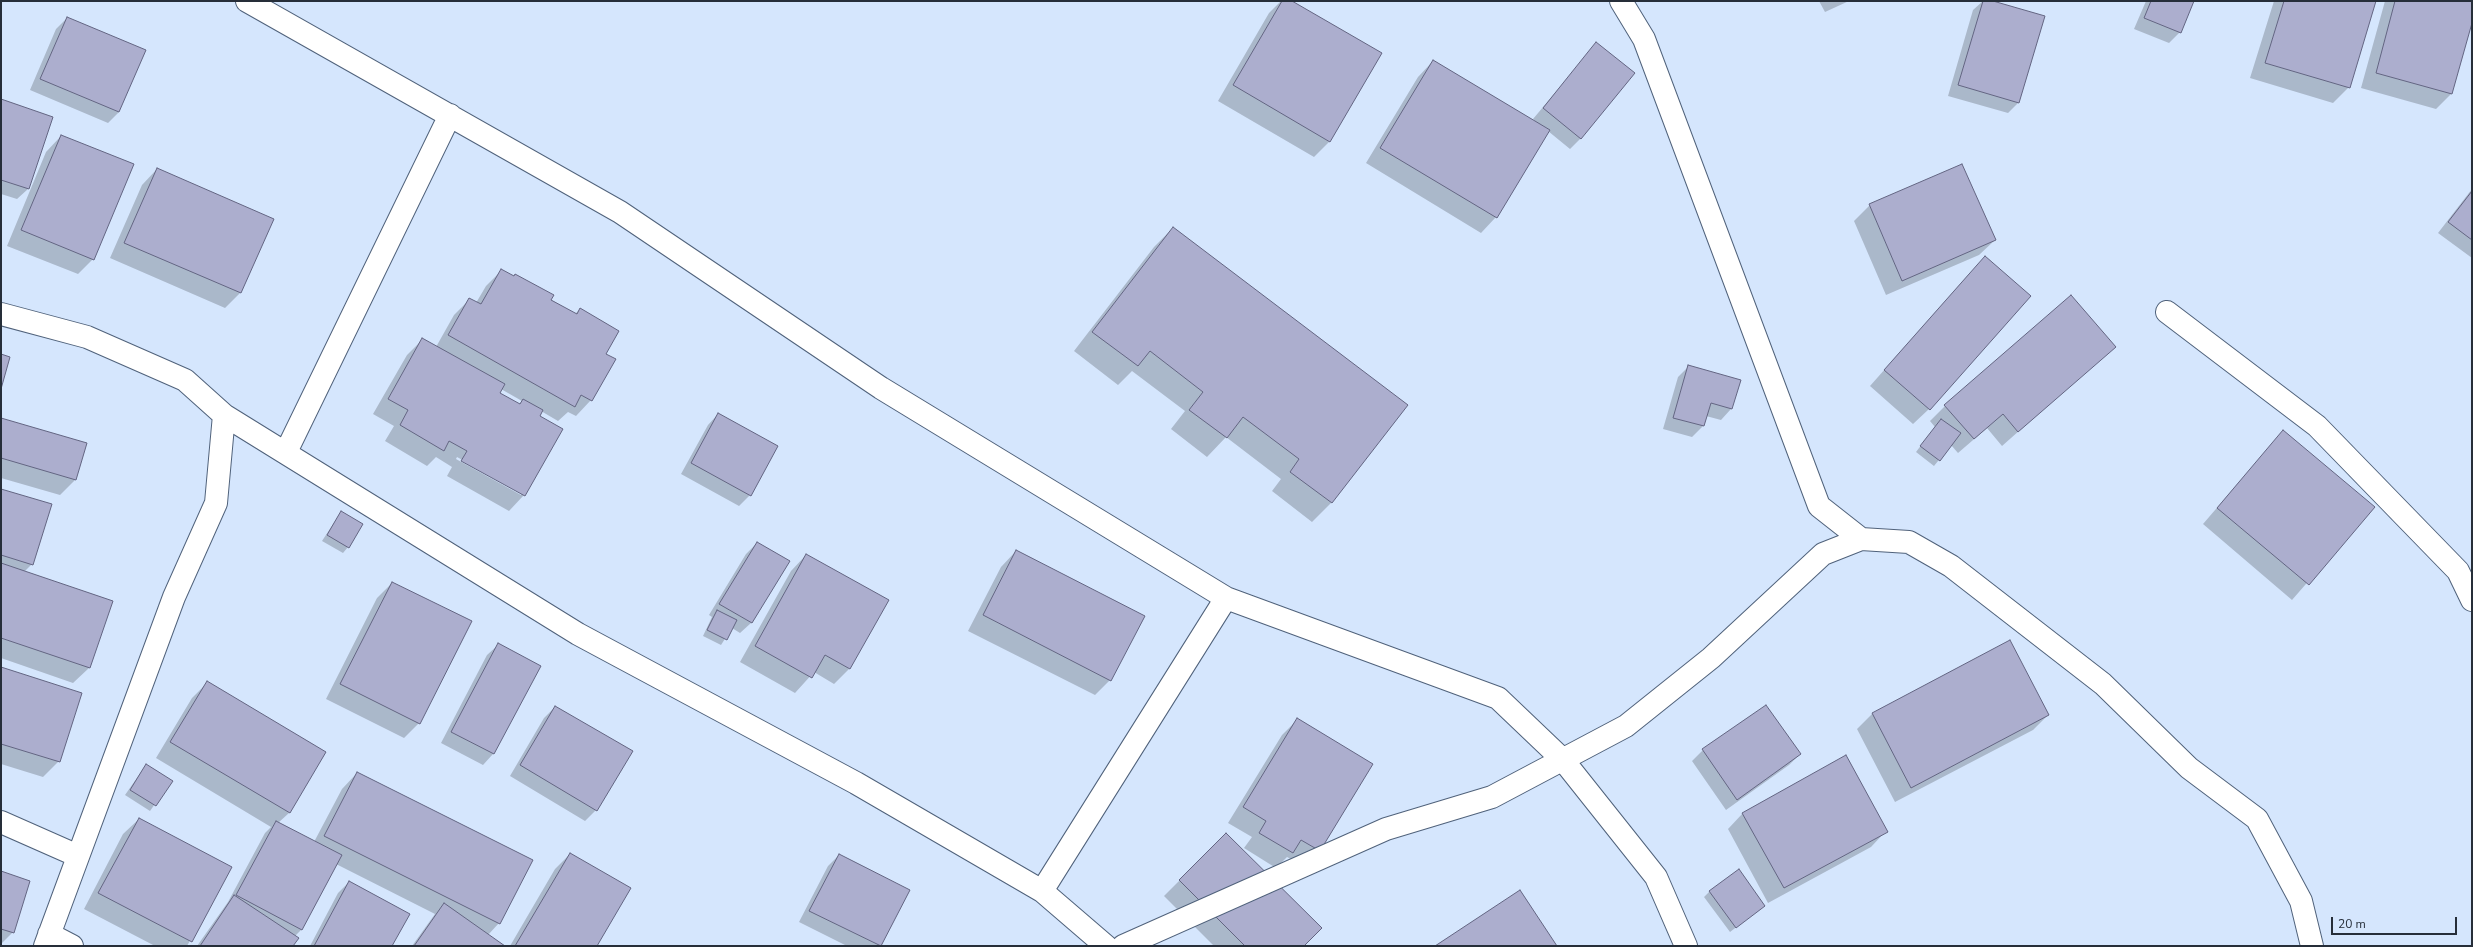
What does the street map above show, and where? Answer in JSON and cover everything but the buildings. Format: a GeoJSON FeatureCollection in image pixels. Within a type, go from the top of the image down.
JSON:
{"type":"FeatureCollection","features":[{"type":"Feature","properties":{"kind":"street"},"geometry":{"type":"LineString","coordinates":[[247,1],[620,212],[881,388],[1226,598],[1498,698],[1563,760],[1656,877],[1686,946]]}},
{"type":"Feature","properties":{"kind":"street"},"geometry":{"type":"LineString","coordinates":[[1621,1],[1644,39],[1819,506],[1861,539]]}},
{"type":"Feature","properties":{"kind":"street"},"geometry":{"type":"LineString","coordinates":[[286,452],[450,115]]}},
{"type":"Feature","properties":{"kind":"street"},"geometry":{"type":"LineString","coordinates":[[2167,312],[2317,426],[2465,567],[2472,600]]}},
{"type":"Feature","properties":{"kind":"street"},"geometry":{"type":"LineString","coordinates":[[1,314],[87,337],[185,380],[224,415],[578,634],[856,783],[1042,892],[1106,946]]}},
{"type":"Feature","properties":{"kind":"street"},"geometry":{"type":"LineString","coordinates":[[72,946],[47,940],[174,597],[216,503],[224,415]]}},
{"type":"Feature","properties":{"kind":"street"},"geometry":{"type":"LineString","coordinates":[[1124,946],[1386,829],[1492,796],[1626,726],[1711,658],[1823,554],[1861,539],[1909,542],[1951,566],[2103,684],[2189,768],[2257,819],[2301,901],[2312,946]]}},
{"type":"Feature","properties":{"kind":"street"},"geometry":{"type":"LineString","coordinates":[[1042,892],[1226,598]]}},
{"type":"Feature","properties":{"kind":"street"},"geometry":{"type":"LineString","coordinates":[[1,822],[78,856]]}}]}
